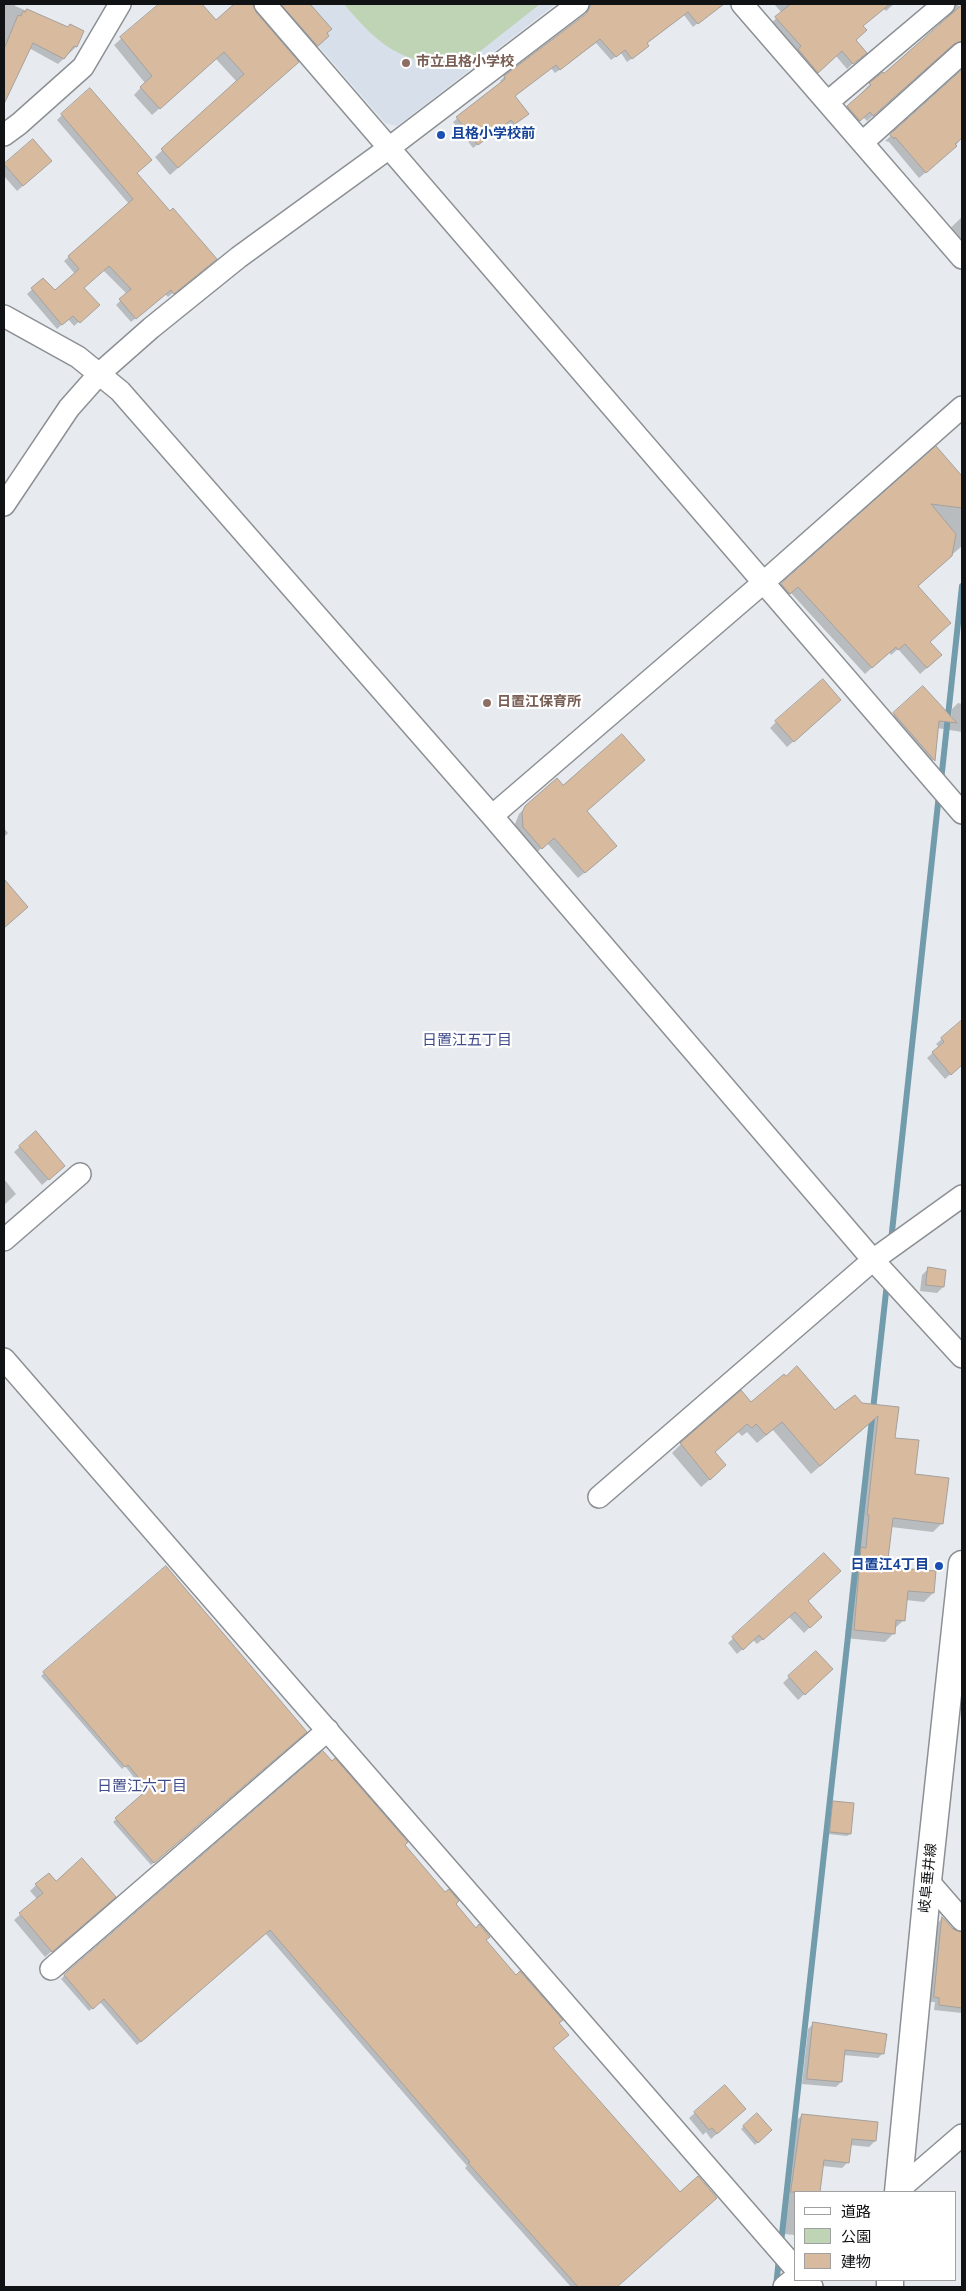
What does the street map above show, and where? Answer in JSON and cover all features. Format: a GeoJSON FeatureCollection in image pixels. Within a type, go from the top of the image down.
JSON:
{"type":"FeatureCollection","features":[{"type":"Feature","properties":{"kind":"main road","name":"岐阜垂井線"},"geometry":{"type":"LineString","coordinates":[[898,2191],[928,1881],[962,1564]]}},
{"type":"Feature","properties":{"kind":"street"},"geometry":{"type":"LineString","coordinates":[[8,127],[19,124],[83,67],[120,4]]}},
{"type":"Feature","properties":{"kind":"street"},"geometry":{"type":"LineString","coordinates":[[265,4],[962,813]]}},
{"type":"Feature","properties":{"kind":"street"},"geometry":{"type":"LineString","coordinates":[[4,505],[69,408],[100,373],[150,328],[239,257],[389,148],[578,4]]}},
{"type":"Feature","properties":{"kind":"street"},"geometry":{"type":"LineString","coordinates":[[829,101],[944,4]]}},
{"type":"Feature","properties":{"kind":"street"},"geometry":{"type":"LineString","coordinates":[[753,7],[863,142],[962,258]]}},
{"type":"Feature","properties":{"kind":"street"},"geometry":{"type":"LineString","coordinates":[[863,142],[962,53]]}},
{"type":"Feature","properties":{"kind":"street"},"geometry":{"type":"LineString","coordinates":[[4,316],[78,357],[120,391],[492,816],[873,1260],[962,1357]]}},
{"type":"Feature","properties":{"kind":"street"},"geometry":{"type":"LineString","coordinates":[[492,816],[764,582],[962,406]]}},
{"type":"Feature","properties":{"kind":"street"},"geometry":{"type":"LineString","coordinates":[[4,1240],[80,1174]]}},
{"type":"Feature","properties":{"kind":"street"},"geometry":{"type":"LineString","coordinates":[[599,1497],[873,1260],[962,1196]]}},
{"type":"Feature","properties":{"kind":"street"},"geometry":{"type":"LineString","coordinates":[[4,1359],[794,2267]]}},
{"type":"Feature","properties":{"kind":"street"},"geometry":{"type":"LineString","coordinates":[[51,1969],[328,1730]]}},
{"type":"Feature","properties":{"kind":"street"},"geometry":{"type":"LineString","coordinates":[[928,1881],[962,1920]]}},
{"type":"Feature","properties":{"kind":"street"},"geometry":{"type":"LineString","coordinates":[[899,2191],[962,2135]]}},
{"type":"Feature","properties":{"kind":"street"},"geometry":{"type":"LineString","coordinates":[[784,2287],[794,2279]]}},
{"type":"Feature","properties":{"kind":"shaded area","name":"市立且格小学校"},"geometry":{"type":"Polygon","coordinates":[[[282,4],[556,4],[397,126],[385,123],[282,4]]]}},
{"type":"Feature","properties":{"kind":"green space"},"geometry":{"type":"Polygon","coordinates":[[[344,4],[540,4],[460,67],[422,61],[393,50],[369,32],[344,4]]]}},
{"type":"Feature","properties":{"kind":"building"},"geometry":{"type":"Polygon","coordinates":[[[159,4],[202,4],[216,20],[234,4],[253,4],[256,12],[299,62],[178,168],[161,149],[244,74],[224,52],[160,109],[140,87],[152,76],[120,37],[159,4]]]}},
{"type":"Feature","properties":{"kind":"building"},"geometry":{"type":"Polygon","coordinates":[[[281,4],[310,4],[332,29],[327,33],[329,36],[318,46],[281,4]]]}},
{"type":"Feature","properties":{"kind":"building"},"geometry":{"type":"Polygon","coordinates":[[[592,4],[724,4],[698,24],[688,12],[647,43],[649,46],[632,59],[625,50],[616,57],[600,39],[560,70],[556,65],[515,96],[529,114],[515,124],[511,120],[478,145],[456,117],[505,79],[504,76],[586,14],[592,4]]]}},
{"type":"Feature","properties":{"kind":"building"},"geometry":{"type":"Polygon","coordinates":[[[791,4],[890,4],[863,26],[867,30],[856,40],[867,53],[853,64],[842,51],[818,73],[798,49],[801,46],[775,17],[791,4]]]}},
{"type":"Feature","properties":{"kind":"building"},"geometry":{"type":"Polygon","coordinates":[[[962,5],[962,41],[954,44],[873,116],[870,112],[860,121],[847,106],[871,85],[869,83],[884,73],[962,5]]]}},
{"type":"Feature","properties":{"kind":"building"},"geometry":{"type":"Polygon","coordinates":[[[27,9],[68,27],[70,24],[84,31],[77,47],[74,46],[64,59],[33,43],[4,104],[4,49],[18,15],[21,16],[23,11],[25,12],[27,9]]]}},
{"type":"Feature","properties":{"kind":"building"},"geometry":{"type":"Polygon","coordinates":[[[962,70],[962,138],[955,144],[957,146],[926,173],[895,137],[894,139],[890,135],[962,70]]]}},
{"type":"Feature","properties":{"kind":"building"},"geometry":{"type":"Polygon","coordinates":[[[90,88],[152,160],[137,173],[170,211],[173,208],[217,259],[174,294],[171,290],[136,319],[119,299],[131,289],[109,266],[84,288],[100,305],[80,323],[73,316],[62,325],[31,288],[43,278],[55,290],[79,269],[68,256],[133,199],[61,114],[90,88]]]}},
{"type":"Feature","properties":{"kind":"building"},"geometry":{"type":"Polygon","coordinates":[[[33,139],[52,161],[23,186],[4,164],[33,139]]]}},
{"type":"Feature","properties":{"kind":"building"},"geometry":{"type":"Polygon","coordinates":[[[936,446],[962,476],[962,508],[931,504],[956,534],[952,556],[918,586],[951,623],[930,642],[942,655],[927,668],[905,644],[898,650],[896,647],[872,668],[798,587],[790,594],[781,584],[936,446]]]}},
{"type":"Feature","properties":{"kind":"building"},"geometry":{"type":"Polygon","coordinates":[[[823,679],[841,700],[794,742],[775,721],[823,679]]]}},
{"type":"Feature","properties":{"kind":"building"},"geometry":{"type":"Polygon","coordinates":[[[923,686],[957,723],[939,721],[935,761],[893,713],[923,686]]]}},
{"type":"Feature","properties":{"kind":"building"},"geometry":{"type":"Polygon","coordinates":[[[622,734],[645,760],[587,811],[617,846],[585,873],[554,838],[542,849],[523,827],[522,813],[525,806],[557,778],[563,785],[622,734]]]}},
{"type":"Feature","properties":{"kind":"building"},"geometry":{"type":"Polygon","coordinates":[[[4,879],[28,907],[4,928],[4,879]]]}},
{"type":"Feature","properties":{"kind":"building"},"geometry":{"type":"Polygon","coordinates":[[[962,1020],[962,1065],[951,1075],[932,1052],[944,1042],[941,1038],[962,1020]]]}},
{"type":"Feature","properties":{"kind":"building"},"geometry":{"type":"Polygon","coordinates":[[[36,1131],[65,1166],[49,1180],[19,1146],[36,1131]]]}},
{"type":"Feature","properties":{"kind":"building"},"geometry":{"type":"Polygon","coordinates":[[[928,1267],[946,1270],[944,1287],[926,1285],[928,1267]]]}},
{"type":"Feature","properties":{"kind":"building"},"geometry":{"type":"Polygon","coordinates":[[[797,1366],[835,1410],[855,1395],[862,1403],[899,1407],[895,1438],[919,1440],[915,1474],[949,1478],[943,1524],[893,1518],[887,1567],[936,1571],[934,1593],[908,1591],[905,1621],[896,1620],[895,1634],[854,1630],[861,1547],[866,1548],[869,1515],[867,1515],[878,1416],[820,1466],[782,1422],[766,1435],[756,1424],[752,1428],[747,1424],[715,1452],[726,1465],[710,1480],[680,1443],[741,1390],[751,1402],[784,1374],[786,1376],[797,1366]]]}},
{"type":"Feature","properties":{"kind":"building"},"geometry":{"type":"Polygon","coordinates":[[[824,1553],[841,1571],[808,1601],[822,1617],[810,1628],[795,1612],[763,1640],[759,1635],[743,1650],[732,1637],[824,1553]]]}},
{"type":"Feature","properties":{"kind":"building"},"geometry":{"type":"Polygon","coordinates":[[[166,1566],[307,1732],[154,1863],[115,1818],[148,1789],[128,1765],[125,1767],[43,1672],[166,1566]]]}},
{"type":"Feature","properties":{"kind":"building"},"geometry":{"type":"Polygon","coordinates":[[[816,1651],[833,1669],[805,1695],[788,1676],[816,1651]]]}},
{"type":"Feature","properties":{"kind":"building"},"geometry":{"type":"Polygon","coordinates":[[[323,1751],[332,1761],[335,1758],[408,1842],[405,1845],[445,1892],[449,1889],[459,1901],[456,1904],[476,1928],[479,1924],[490,1937],[486,1940],[516,1975],[520,1971],[563,2020],[559,2023],[569,2035],[553,2048],[680,2192],[698,2176],[717,2198],[617,2287],[578,2287],[468,2163],[470,2162],[270,1930],[141,2042],[104,1999],[93,2009],[64,1975],[323,1751]]]}},
{"type":"Feature","properties":{"kind":"building"},"geometry":{"type":"Polygon","coordinates":[[[833,1801],[854,1803],[851,1834],[830,1832],[833,1801]]]}},
{"type":"Feature","properties":{"kind":"building"},"geometry":{"type":"Polygon","coordinates":[[[82,1858],[116,1897],[52,1952],[19,1913],[43,1893],[35,1884],[49,1873],[56,1881],[82,1858]]]}},
{"type":"Feature","properties":{"kind":"building"},"geometry":{"type":"Polygon","coordinates":[[[942,1917],[953,1929],[962,1932],[962,2008],[939,2005],[939,1998],[934,1997],[942,1917]]]}},
{"type":"Feature","properties":{"kind":"building"},"geometry":{"type":"Polygon","coordinates":[[[813,2022],[887,2034],[884,2054],[845,2050],[842,2082],[807,2079],[813,2022]]]}},
{"type":"Feature","properties":{"kind":"building"},"geometry":{"type":"Polygon","coordinates":[[[725,2085],[746,2109],[717,2134],[712,2128],[709,2130],[694,2112],[725,2085]]]}},
{"type":"Feature","properties":{"kind":"building"},"geometry":{"type":"Polygon","coordinates":[[[757,2113],[772,2130],[758,2143],[743,2126],[757,2113]]]}},
{"type":"Feature","properties":{"kind":"building"},"geometry":{"type":"Polygon","coordinates":[[[802,2114],[878,2122],[876,2141],[852,2139],[849,2163],[824,2160],[820,2191],[791,2192],[802,2114]]]}},
{"type":"Feature","properties":{"kind":"waterway"},"geometry":{"type":"LineString","coordinates":[[941,781],[962,586]]}},
{"type":"Feature","properties":{"kind":"waterway"},"geometry":{"type":"LineString","coordinates":[[891,1241],[939,794]]}},
{"type":"Feature","properties":{"kind":"waterway"},"geometry":{"type":"LineString","coordinates":[[781,2243],[887,1283]]}},
{"type":"Feature","properties":{"kind":"waterway"},"geometry":{"type":"LineString","coordinates":[[776,2287],[779,2258]]}},
{"type":"Feature","properties":{"kind":"place","name":"市立且格小学校"},"geometry":{"type":"Point","coordinates":[406,63]}},
{"type":"Feature","properties":{"kind":"place","name":"且格小学校前"},"geometry":{"type":"Point","coordinates":[441,135]}},
{"type":"Feature","properties":{"kind":"place","name":"日置江保育所"},"geometry":{"type":"Point","coordinates":[487,703]}},
{"type":"Feature","properties":{"kind":"place","name":"日置江4丁目"},"geometry":{"type":"Point","coordinates":[939,1566]}},
{"type":"Feature","properties":{"kind":"district","name":"日置江五丁目"},"geometry":{"type":"Point","coordinates":[467,1041]}},
{"type":"Feature","properties":{"kind":"district","name":"日置江六丁目"},"geometry":{"type":"Point","coordinates":[142,1787]}}]}
